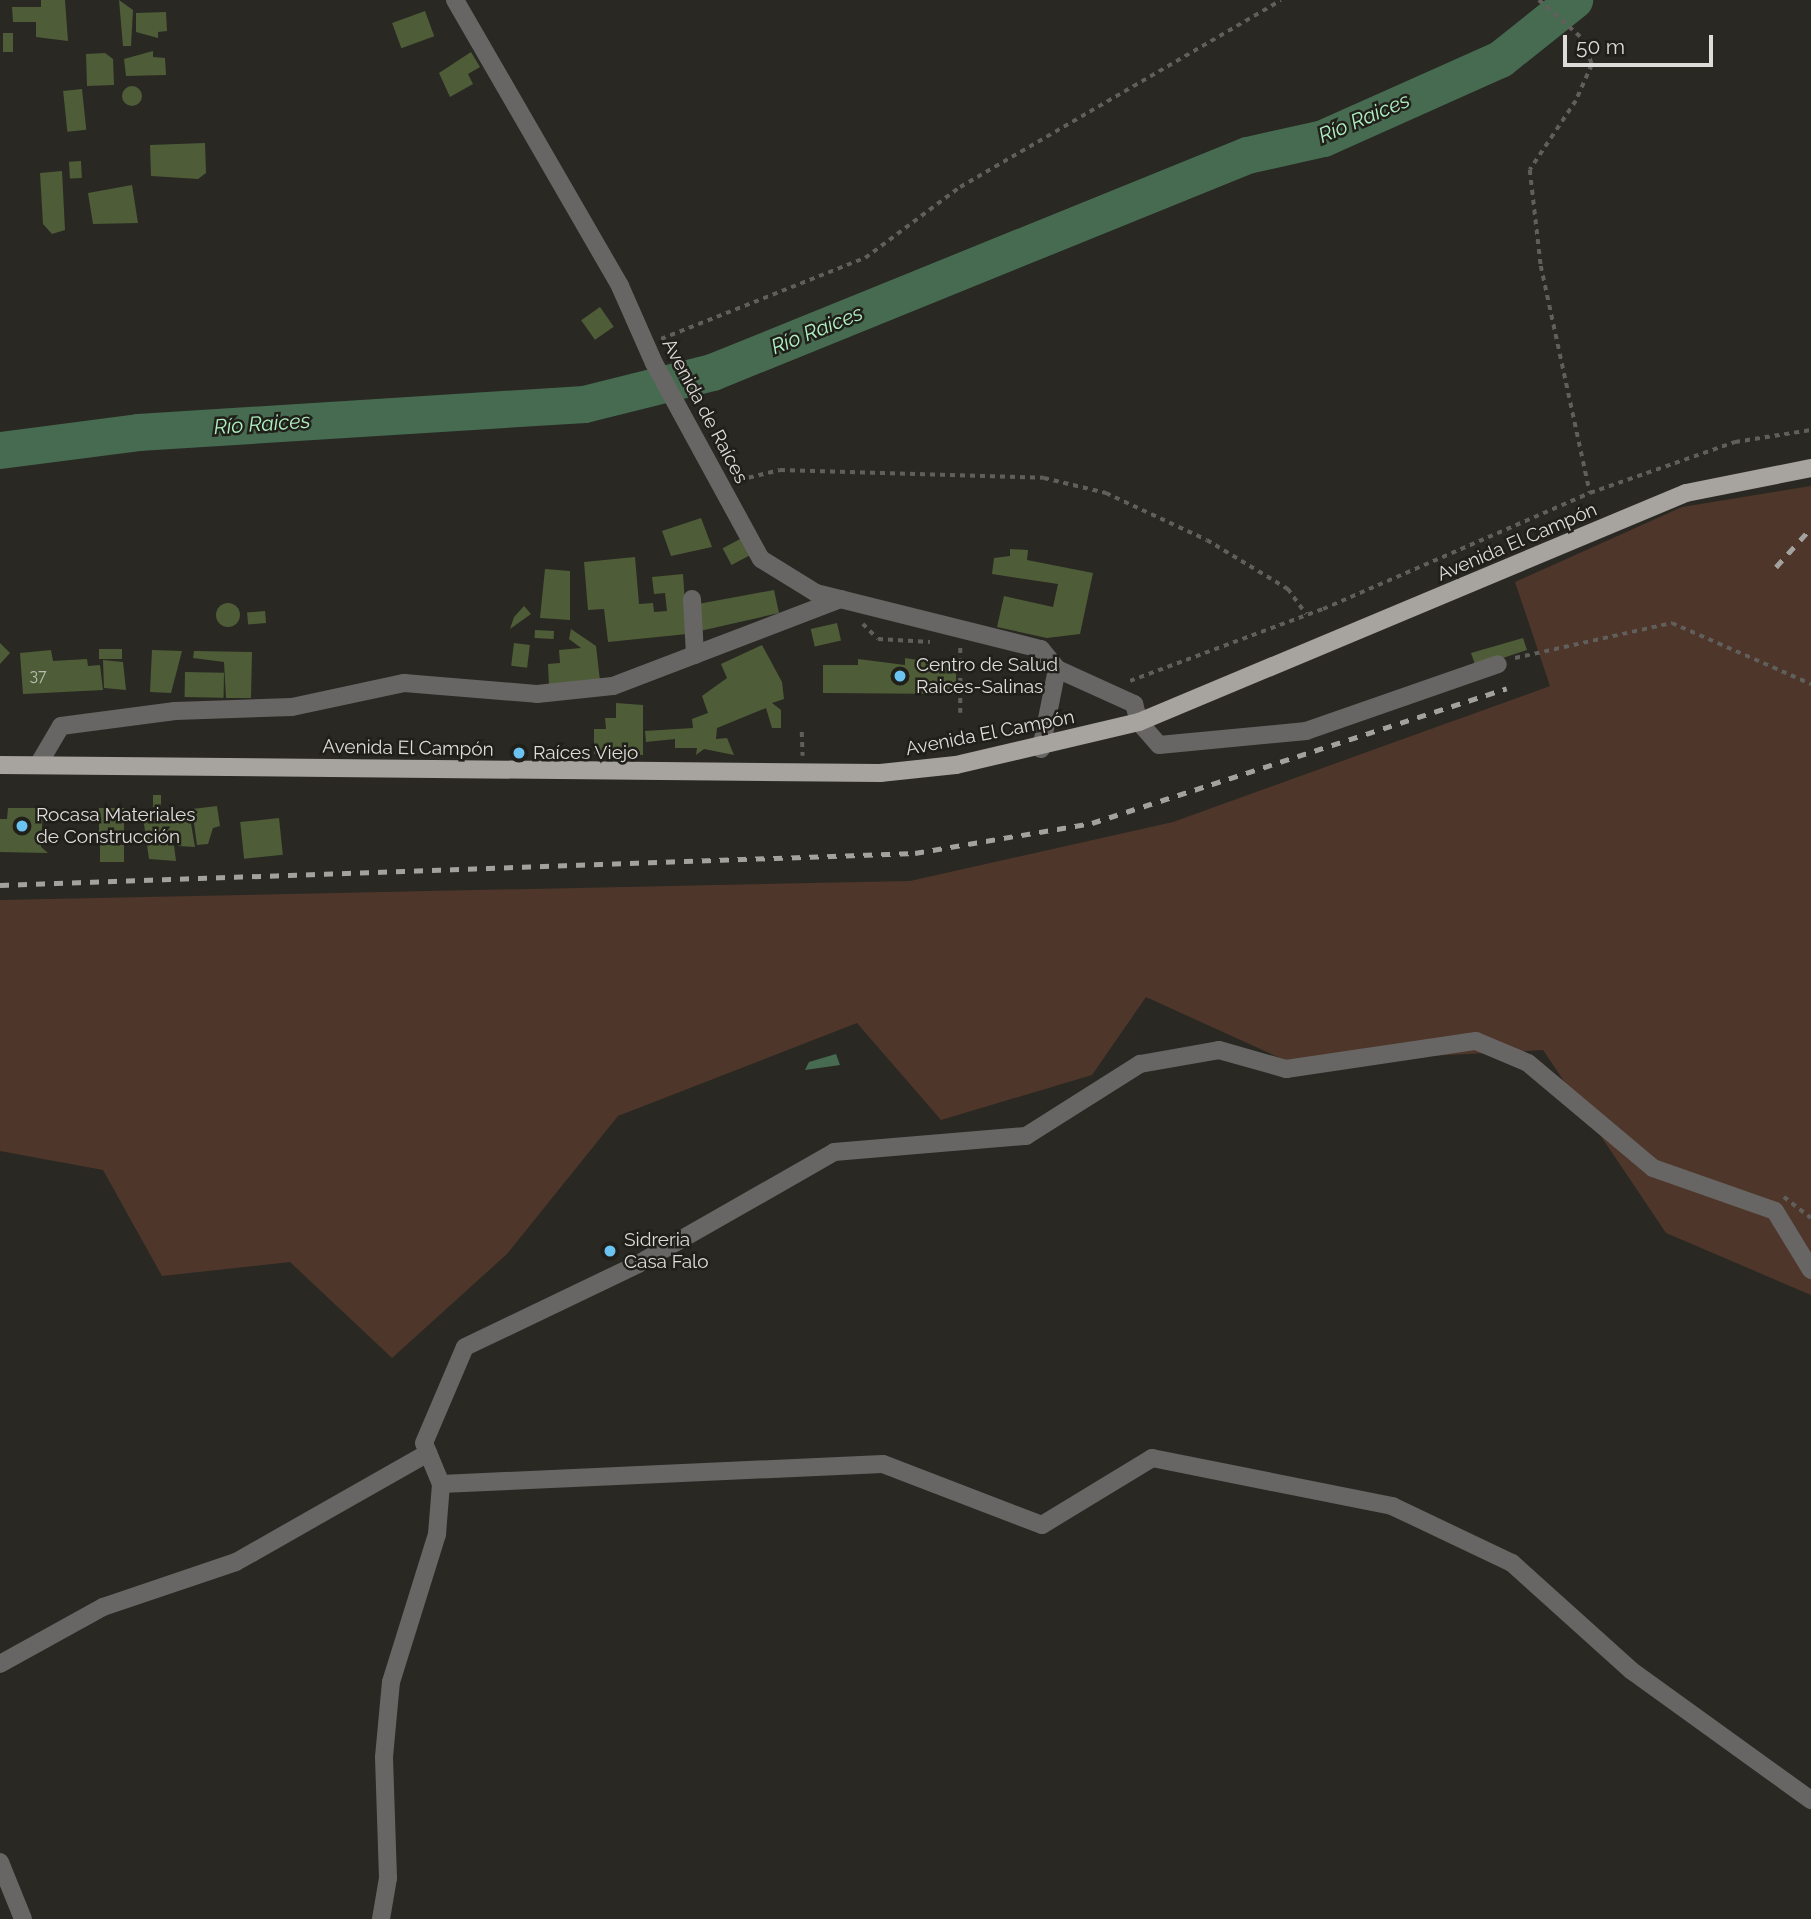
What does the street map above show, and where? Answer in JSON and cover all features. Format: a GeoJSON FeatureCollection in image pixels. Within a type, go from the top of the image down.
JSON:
{"type":"FeatureCollection","features":[{"type":"Feature","properties":{"kind":"main road","name":"Avenida El Campón"},"geometry":{"type":"LineString","coordinates":[[0,765],[880,773],[1041,749],[1139,722],[1686,493],[1811,468]]}},
{"type":"Feature","properties":{"kind":"street","name":"Avenida de Raíces"},"geometry":{"type":"LineString","coordinates":[[455,0],[620,286],[676,407],[761,559],[816,593],[985,631],[1041,649],[1058,669],[1134,704],[1139,722]]}},
{"type":"Feature","properties":{"kind":"street"},"geometry":{"type":"LineString","coordinates":[[38,765],[61,726],[175,711],[292,707],[404,683],[537,694],[613,686],[841,598]]}},
{"type":"Feature","properties":{"kind":"street"},"geometry":{"type":"LineString","coordinates":[[692,599],[695,655]]}},
{"type":"Feature","properties":{"kind":"street"},"geometry":{"type":"LineString","coordinates":[[1139,722],[1159,745],[1275,738],[1498,664]]}},
{"type":"Feature","properties":{"kind":"street"},"geometry":{"type":"LineString","coordinates":[[1041,749],[1058,669]]}},
{"type":"Feature","properties":{"kind":"street"},"geometry":{"type":"LineString","coordinates":[[381,1919],[388,1878],[384,1757],[391,1682],[437,1534],[441,1484],[424,1443],[465,1347],[638,1264],[834,1152],[1026,1136],[1140,1064],[1219,1050],[1286,1069],[1476,1041],[1504,1048],[1653,1168],[1774,1210],[1811,1270]]}},
{"type":"Feature","properties":{"kind":"street"},"geometry":{"type":"LineString","coordinates":[[0,1664],[103,1607],[236,1562],[428,1452]]}},
{"type":"Feature","properties":{"kind":"street"},"geometry":{"type":"LineString","coordinates":[[441,1484],[883,1464],[1041,1525],[1152,1458],[1392,1506],[1512,1563],[1632,1671],[1811,1800]]}},
{"type":"Feature","properties":{"kind":"street"},"geometry":{"type":"LineString","coordinates":[[0,1863],[23,1919]]}},
{"type":"Feature","properties":{"kind":"path"},"geometry":{"type":"LineString","coordinates":[[646,345],[865,258],[960,187],[1281,0]]}},
{"type":"Feature","properties":{"kind":"path"},"geometry":{"type":"LineString","coordinates":[[1539,0],[1584,40],[1592,65],[1576,102],[1530,170],[1541,266],[1590,493]]}},
{"type":"Feature","properties":{"kind":"path"},"geometry":{"type":"LineString","coordinates":[[1101,690],[1307,615],[1590,493],[1735,442],[1811,430]]}},
{"type":"Feature","properties":{"kind":"path"},"geometry":{"type":"LineString","coordinates":[[720,485],[780,470],[1044,478],[1106,493],[1207,540],[1289,589],[1307,615]]}},
{"type":"Feature","properties":{"kind":"path"},"geometry":{"type":"LineString","coordinates":[[1498,664],[1672,623],[1811,684]]}},
{"type":"Feature","properties":{"kind":"path"},"geometry":{"type":"LineString","coordinates":[[864,630],[878,639],[937,643]]}},
{"type":"Feature","properties":{"kind":"path"},"geometry":{"type":"LineString","coordinates":[[960,640],[960,713]]}},
{"type":"Feature","properties":{"kind":"path"},"geometry":{"type":"LineString","coordinates":[[948,645],[960,647]]}},
{"type":"Feature","properties":{"kind":"path"},"geometry":{"type":"LineString","coordinates":[[802,732],[803,745]]}},
{"type":"Feature","properties":{"kind":"shaded area"},"geometry":{"type":"Polygon","coordinates":[[[1811,486],[1811,1295],[1666,1233],[1543,1050],[1291,1063],[1146,997],[1092,1075],[941,1120],[857,1023],[618,1116],[507,1254],[392,1358],[290,1262],[162,1276],[103,1170],[0,1151],[0,900],[910,881],[1173,822],[1550,686],[1515,582],[1682,507],[1811,486]]]}},
{"type":"Feature","properties":{"kind":"shaded area"},"geometry":{"type":"Polygon","coordinates":[[[836,1054],[840,1065],[805,1070],[809,1062],[836,1054]]]}},
{"type":"Feature","properties":{"kind":"building"},"geometry":{"type":"Polygon","coordinates":[[[41,0],[65,0],[68,41],[36,37],[36,22],[13,22],[12,7],[41,7],[41,0]]]}},
{"type":"Feature","properties":{"kind":"building"},"geometry":{"type":"Polygon","coordinates":[[[119,0],[133,10],[131,46],[123,46],[119,0]]]}},
{"type":"Feature","properties":{"kind":"building"},"geometry":{"type":"Polygon","coordinates":[[[425,11],[434,36],[401,48],[392,23],[425,11]]]}},
{"type":"Feature","properties":{"kind":"building"},"geometry":{"type":"Polygon","coordinates":[[[166,12],[167,31],[158,32],[158,38],[136,32],[136,13],[166,12]]]}},
{"type":"Feature","properties":{"kind":"building"},"geometry":{"type":"Polygon","coordinates":[[[3,33],[13,33],[13,52],[3,52],[3,33]]]}},
{"type":"Feature","properties":{"kind":"building"},"geometry":{"type":"Polygon","coordinates":[[[153,51],[153,57],[165,58],[166,75],[126,76],[124,59],[153,51]]]}},
{"type":"Feature","properties":{"kind":"building"},"geometry":{"type":"Polygon","coordinates":[[[471,52],[480,67],[468,74],[473,84],[450,97],[439,73],[471,52]]]}},
{"type":"Feature","properties":{"kind":"building"},"geometry":{"type":"Polygon","coordinates":[[[105,53],[113,59],[114,85],[87,86],[86,54],[105,53]]]}},
{"type":"Feature","properties":{"kind":"building"},"geometry":{"type":"Polygon","coordinates":[[[132,86],[139,89],[142,96],[139,103],[132,106],[125,103],[122,96],[125,89],[132,86]]]}},
{"type":"Feature","properties":{"kind":"building"},"geometry":{"type":"Polygon","coordinates":[[[82,89],[86,130],[67,132],[63,91],[82,89]]]}},
{"type":"Feature","properties":{"kind":"building"},"geometry":{"type":"Polygon","coordinates":[[[205,143],[206,173],[198,179],[151,176],[150,145],[205,143]]]}},
{"type":"Feature","properties":{"kind":"building"},"geometry":{"type":"Polygon","coordinates":[[[81,161],[82,178],[70,179],[69,162],[81,161]]]}},
{"type":"Feature","properties":{"kind":"building"},"geometry":{"type":"Polygon","coordinates":[[[62,171],[65,230],[52,234],[43,224],[40,173],[62,171]]]}},
{"type":"Feature","properties":{"kind":"building"},"geometry":{"type":"Polygon","coordinates":[[[132,185],[138,223],[93,224],[88,193],[132,185]]]}},
{"type":"Feature","properties":{"kind":"building"},"geometry":{"type":"Polygon","coordinates":[[[600,307],[614,327],[595,340],[581,320],[600,307]]]}},
{"type":"Feature","properties":{"kind":"building"},"geometry":{"type":"Polygon","coordinates":[[[701,518],[712,547],[671,556],[662,531],[701,518]]]}},
{"type":"Feature","properties":{"kind":"building"},"geometry":{"type":"Polygon","coordinates":[[[742,538],[751,555],[731,565],[723,548],[742,538]]]}},
{"type":"Feature","properties":{"kind":"building"},"geometry":{"type":"Polygon","coordinates":[[[1010,549],[1028,550],[1027,560],[1093,573],[1080,634],[1047,638],[997,627],[1004,596],[1053,607],[1058,584],[992,574],[994,558],[1010,556],[1010,549]]]}},
{"type":"Feature","properties":{"kind":"building"},"geometry":{"type":"Polygon","coordinates":[[[635,557],[639,604],[653,603],[654,612],[667,611],[665,593],[654,594],[652,577],[683,574],[687,634],[608,642],[604,609],[588,610],[584,562],[635,557]]]}},
{"type":"Feature","properties":{"kind":"building"},"geometry":{"type":"Polygon","coordinates":[[[545,569],[570,571],[570,620],[540,618],[545,569]]]}},
{"type":"Feature","properties":{"kind":"building"},"geometry":{"type":"Polygon","coordinates":[[[774,590],[779,613],[700,631],[698,604],[774,590]]]}},
{"type":"Feature","properties":{"kind":"building"},"geometry":{"type":"Polygon","coordinates":[[[228,603],[237,606],[240,615],[237,624],[228,627],[219,624],[216,615],[219,606],[228,603]]]}},
{"type":"Feature","properties":{"kind":"building"},"geometry":{"type":"Polygon","coordinates":[[[524,606],[531,614],[510,629],[514,617],[524,606]]]}},
{"type":"Feature","properties":{"kind":"building"},"geometry":{"type":"Polygon","coordinates":[[[265,611],[266,623],[248,625],[247,613],[265,611]]]}},
{"type":"Feature","properties":{"kind":"building"},"geometry":{"type":"Polygon","coordinates":[[[837,623],[841,641],[815,647],[811,629],[837,623]]]}},
{"type":"Feature","properties":{"kind":"building"},"geometry":{"type":"Polygon","coordinates":[[[571,629],[596,646],[600,681],[549,686],[548,664],[560,663],[559,650],[581,648],[569,639],[571,629]]]}},
{"type":"Feature","properties":{"kind":"building"},"geometry":{"type":"Polygon","coordinates":[[[535,630],[554,631],[554,639],[535,638],[535,630]]]}},
{"type":"Feature","properties":{"kind":"building"},"geometry":{"type":"Polygon","coordinates":[[[1523,638],[1527,650],[1476,667],[1471,653],[1523,638]]]}},
{"type":"Feature","properties":{"kind":"building"},"geometry":{"type":"Polygon","coordinates":[[[0,643],[10,653],[0,664],[0,643]]]}},
{"type":"Feature","properties":{"kind":"building"},"geometry":{"type":"Polygon","coordinates":[[[514,643],[530,645],[527,668],[511,666],[514,643]]]}},
{"type":"Feature","properties":{"kind":"building"},"geometry":{"type":"Polygon","coordinates":[[[762,645],[782,682],[784,699],[772,703],[781,710],[781,728],[772,728],[766,708],[717,728],[716,739],[727,738],[734,755],[704,749],[696,755],[697,748],[675,748],[675,739],[646,742],[645,731],[693,728],[692,719],[708,713],[702,696],[727,678],[721,664],[762,645]]]}},
{"type":"Feature","properties":{"kind":"building"},"geometry":{"type":"Polygon","coordinates":[[[99,649],[122,649],[122,659],[99,659],[99,649]]]}},
{"type":"Feature","properties":{"kind":"building"},"geometry":{"type":"Polygon","coordinates":[[[51,650],[53,661],[87,659],[88,666],[100,665],[103,690],[23,694],[20,653],[51,650]]]}},
{"type":"Feature","properties":{"kind":"building"},"geometry":{"type":"Polygon","coordinates":[[[152,650],[182,651],[171,693],[150,692],[152,650]]]}},
{"type":"Feature","properties":{"kind":"building"},"geometry":{"type":"Polygon","coordinates":[[[194,651],[252,652],[251,698],[226,698],[224,662],[193,658],[194,651]]]}},
{"type":"Feature","properties":{"kind":"building"},"geometry":{"type":"Polygon","coordinates":[[[905,658],[956,666],[956,694],[823,693],[823,665],[858,665],[858,659],[905,665],[905,658]]]}},
{"type":"Feature","properties":{"kind":"building"},"geometry":{"type":"Polygon","coordinates":[[[103,660],[123,662],[126,690],[104,688],[103,660]]]}},
{"type":"Feature","properties":{"kind":"building"},"geometry":{"type":"Polygon","coordinates":[[[185,672],[224,673],[224,698],[185,697],[185,672]]]}},
{"type":"Feature","properties":{"kind":"building"},"geometry":{"type":"Polygon","coordinates":[[[616,703],[643,705],[643,755],[594,754],[594,729],[606,729],[605,718],[616,718],[616,703]]]}},
{"type":"Feature","properties":{"kind":"building"},"geometry":{"type":"Polygon","coordinates":[[[153,795],[161,795],[161,807],[153,807],[153,795]]]}},
{"type":"Feature","properties":{"kind":"building"},"geometry":{"type":"Polygon","coordinates":[[[217,806],[220,826],[213,828],[208,844],[197,845],[192,809],[217,806]]]}},
{"type":"Feature","properties":{"kind":"building","name":"Rocasa Materiales de Construcción"},"geometry":{"type":"Polygon","coordinates":[[[8,808],[43,808],[41,847],[48,853],[0,852],[0,819],[7,819],[8,808]]]}},
{"type":"Feature","properties":{"kind":"building"},"geometry":{"type":"Polygon","coordinates":[[[99,808],[124,808],[124,832],[99,832],[99,808]]]}},
{"type":"Feature","properties":{"kind":"building"},"geometry":{"type":"Polygon","coordinates":[[[189,812],[195,847],[178,846],[173,837],[176,861],[149,859],[143,817],[189,812]]]}},
{"type":"Feature","properties":{"kind":"building"},"geometry":{"type":"Polygon","coordinates":[[[279,818],[283,855],[244,859],[240,822],[279,818]]]}},
{"type":"Feature","properties":{"kind":"building"},"geometry":{"type":"Polygon","coordinates":[[[100,845],[124,845],[124,862],[100,862],[100,845]]]}},
{"type":"Feature","properties":{"kind":"waterway","name":"Río Raices"},"geometry":{"type":"LineString","coordinates":[[0,450],[138,432],[584,404],[712,372],[1247,155],[1323,138],[1500,59],[1574,0]]}},
{"type":"Feature","properties":{"kind":"railway"},"geometry":{"type":"LineString","coordinates":[[1776,567],[1811,528]]}},
{"type":"Feature","properties":{"kind":"railway"},"geometry":{"type":"LineString","coordinates":[[0,885],[915,853],[1092,823],[1507,688]]}},
{"type":"Feature","properties":{"kind":"place","name":"Centro de Salud Raices-Salinas"},"geometry":{"type":"Point","coordinates":[900,676]}},
{"type":"Feature","properties":{"kind":"place","name":"Raíces Viejo"},"geometry":{"type":"Point","coordinates":[519,753]}},
{"type":"Feature","properties":{"kind":"place","name":"Rocasa Materiales de Construcción"},"geometry":{"type":"Point","coordinates":[22,826]}},
{"type":"Feature","properties":{"kind":"place","name":"Sidreria Casa Falo"},"geometry":{"type":"Point","coordinates":[610,1251]}}]}
